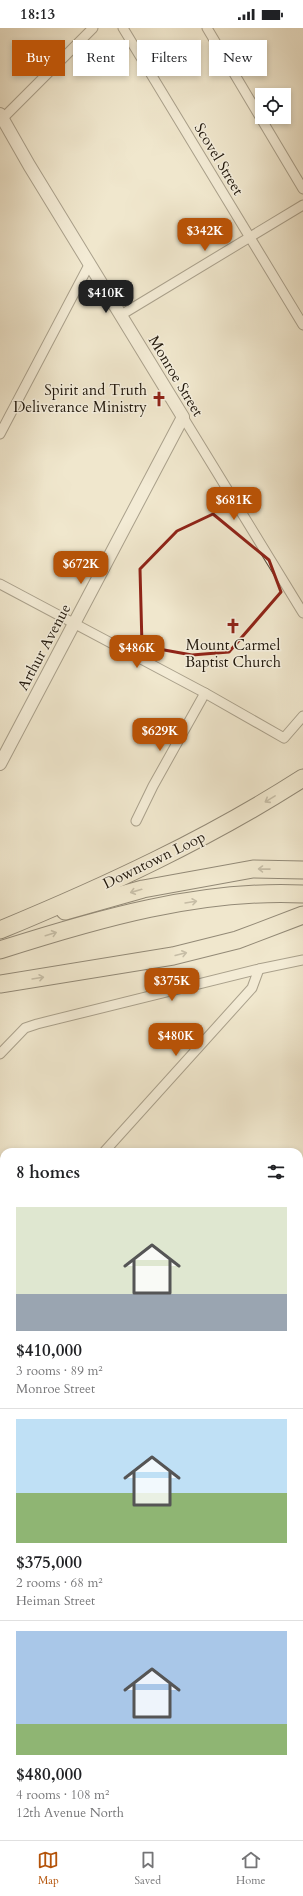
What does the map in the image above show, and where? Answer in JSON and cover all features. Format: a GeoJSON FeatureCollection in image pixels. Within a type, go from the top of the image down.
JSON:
{"type":"FeatureCollection","features":[{"type":"Feature","properties":{"kind":"highway","name":"Downtown Loop"},"geometry":{"type":"LineString","coordinates":[[1,930],[128,874],[204,836],[270,799],[303,778]]}},
{"type":"Feature","properties":{"kind":"highway"},"geometry":{"type":"LineString","coordinates":[[1,930],[143,889],[253,869],[303,870]]}},
{"type":"Feature","properties":{"kind":"highway"},"geometry":{"type":"LineString","coordinates":[[0,950],[80,925],[150,908],[222,897],[295,893]]}},
{"type":"Feature","properties":{"kind":"highway"},"geometry":{"type":"LineString","coordinates":[[0,984],[173,956],[237,940],[303,915]]}},
{"type":"Feature","properties":{"kind":"street"},"geometry":{"type":"LineString","coordinates":[[1,116],[93,28]]}},
{"type":"Feature","properties":{"kind":"street","name":"Scovel Street"},"geometry":{"type":"LineString","coordinates":[[123,28],[303,325]]}},
{"type":"Feature","properties":{"kind":"street"},"geometry":{"type":"LineString","coordinates":[[207,28],[303,190]]}},
{"type":"Feature","properties":{"kind":"street","name":"Monroe Street"},"geometry":{"type":"LineString","coordinates":[[1,116],[182,417],[303,613]]}},
{"type":"Feature","properties":{"kind":"street"},"geometry":{"type":"LineString","coordinates":[[121,315],[250,239],[303,205]]}},
{"type":"Feature","properties":{"kind":"street"},"geometry":{"type":"LineString","coordinates":[[0,434],[90,264]]}},
{"type":"Feature","properties":{"kind":"street","name":"Arthur Avenue"},"geometry":{"type":"LineString","coordinates":[[0,764],[182,417]]}},
{"type":"Feature","properties":{"kind":"street"},"geometry":{"type":"LineString","coordinates":[[0,584],[205,693],[284,738],[303,716]]}},
{"type":"Feature","properties":{"kind":"street"},"geometry":{"type":"LineString","coordinates":[[136,821],[153,786],[205,693]]}},
{"type":"Feature","properties":{"kind":"street"},"geometry":{"type":"LineString","coordinates":[[0,1054],[25,1028],[37,1024],[259,969],[303,960]]}},
{"type":"Feature","properties":{"kind":"street"},"geometry":{"type":"LineString","coordinates":[[108,1148],[252,988],[259,969]]}},
{"type":"Feature","properties":{"kind":"highlighted area"},"geometry":{"type":"Polygon","coordinates":[[[213,514],[269,560],[281,592],[229,652],[192,655],[142,646],[140,569],[177,531],[213,514]]]}},
{"type":"Feature","properties":{"kind":"place","name":"Spirit and Truth Deliverance Ministry"},"geometry":{"type":"Point","coordinates":[159,399]}},
{"type":"Feature","properties":{"kind":"place","name":"Mount Carmel Baptist Church"},"geometry":{"type":"Point","coordinates":[233,626]}}]}
